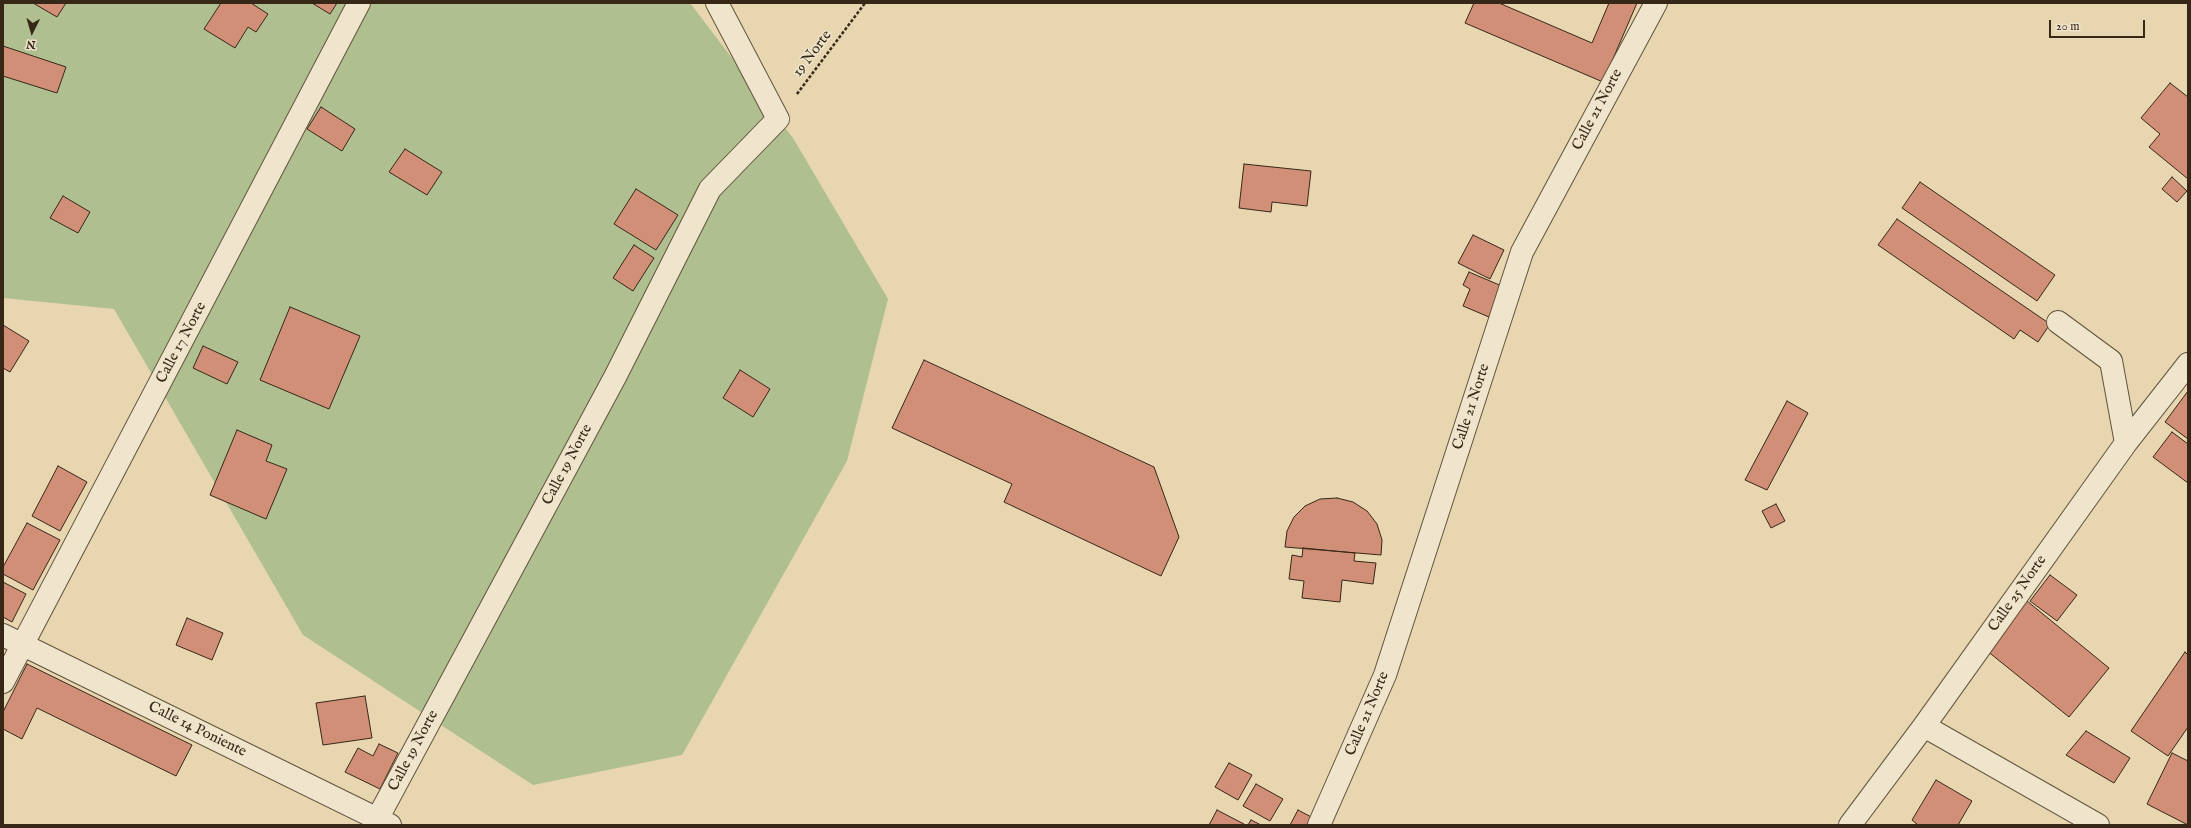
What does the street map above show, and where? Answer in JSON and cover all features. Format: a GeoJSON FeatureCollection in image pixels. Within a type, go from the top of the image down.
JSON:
{"type":"FeatureCollection","features":[{"type":"Feature","properties":{"kind":"street","name":"Calle 17 Norte"},"geometry":{"type":"LineString","coordinates":[[3,682],[24,645],[359,3]]}},
{"type":"Feature","properties":{"kind":"street"},"geometry":{"type":"LineString","coordinates":[[717,3],[778,119]]}},
{"type":"Feature","properties":{"kind":"street","name":"Calle 21 Norte"},"geometry":{"type":"LineString","coordinates":[[1319,825],[1385,675],[1522,252],[1656,3]]}},
{"type":"Feature","properties":{"kind":"street","name":"Calle 19 Norte"},"geometry":{"type":"LineString","coordinates":[[381,823],[615,377],[710,189],[778,119]]}},
{"type":"Feature","properties":{"kind":"street"},"geometry":{"type":"LineString","coordinates":[[2058,322],[2111,361],[2126,443]]}},
{"type":"Feature","properties":{"kind":"street","name":"Calle 25 Norte"},"geometry":{"type":"LineString","coordinates":[[1850,825],[1924,726],[2126,443],[2188,364]]}},
{"type":"Feature","properties":{"kind":"street","name":"Calle 14 Poniente"},"geometry":{"type":"LineString","coordinates":[[3,635],[381,823]]}},
{"type":"Feature","properties":{"kind":"street"},"geometry":{"type":"LineString","coordinates":[[1924,726],[2098,825]]}},
{"type":"Feature","properties":{"kind":"path","name":"19 Norte"},"geometry":{"type":"LineString","coordinates":[[778,119],[864,3]]}},
{"type":"Feature","properties":{"kind":"green space"},"geometry":{"type":"Polygon","coordinates":[[[3,3],[690,3],[793,138],[888,299],[847,461],[682,755],[533,785],[303,635],[114,309],[3,298],[3,3]]]}},
{"type":"Feature","properties":{"kind":"building"},"geometry":{"type":"Polygon","coordinates":[[[33,3],[66,3],[57,17],[33,3]]]}},
{"type":"Feature","properties":{"kind":"building"},"geometry":{"type":"Polygon","coordinates":[[[221,3],[251,3],[268,14],[256,32],[248,27],[235,48],[204,29],[221,3]]]}},
{"type":"Feature","properties":{"kind":"building"},"geometry":{"type":"Polygon","coordinates":[[[312,3],[337,3],[330,14],[312,3]]]}},
{"type":"Feature","properties":{"kind":"building"},"geometry":{"type":"Polygon","coordinates":[[[1474,3],[1499,3],[1592,43],[1609,3],[1637,3],[1603,82],[1465,23],[1474,3]]]}},
{"type":"Feature","properties":{"kind":"building"},"geometry":{"type":"Polygon","coordinates":[[[3,46],[66,67],[57,93],[3,76],[3,46]]]}},
{"type":"Feature","properties":{"kind":"building"},"geometry":{"type":"Polygon","coordinates":[[[2170,83],[2188,97],[2188,179],[2149,147],[2160,134],[2141,118],[2170,83]]]}},
{"type":"Feature","properties":{"kind":"building"},"geometry":{"type":"Polygon","coordinates":[[[321,107],[355,129],[342,151],[307,129],[321,107]]]}},
{"type":"Feature","properties":{"kind":"building"},"geometry":{"type":"Polygon","coordinates":[[[405,149],[442,172],[427,195],[389,172],[405,149]]]}},
{"type":"Feature","properties":{"kind":"building"},"geometry":{"type":"Polygon","coordinates":[[[1244,164],[1311,171],[1307,206],[1272,202],[1271,212],[1239,208],[1244,164]]]}},
{"type":"Feature","properties":{"kind":"building"},"geometry":{"type":"Polygon","coordinates":[[[2172,177],[2187,191],[2177,202],[2162,189],[2172,177]]]}},
{"type":"Feature","properties":{"kind":"building"},"geometry":{"type":"Polygon","coordinates":[[[1920,182],[2055,275],[2037,301],[1902,208],[1920,182]]]}},
{"type":"Feature","properties":{"kind":"building"},"geometry":{"type":"Polygon","coordinates":[[[636,189],[678,215],[656,250],[614,224],[636,189]]]}},
{"type":"Feature","properties":{"kind":"building"},"geometry":{"type":"Polygon","coordinates":[[[63,196],[90,212],[78,233],[50,218],[63,196]]]}},
{"type":"Feature","properties":{"kind":"building"},"geometry":{"type":"Polygon","coordinates":[[[1897,219],[2050,324],[2038,342],[2020,330],[2014,339],[1878,245],[1897,219]]]}},
{"type":"Feature","properties":{"kind":"building"},"geometry":{"type":"Polygon","coordinates":[[[1473,235],[1504,250],[1490,279],[1458,263],[1473,235]]]}},
{"type":"Feature","properties":{"kind":"building"},"geometry":{"type":"Polygon","coordinates":[[[634,245],[654,258],[633,291],[613,278],[634,245]]]}},
{"type":"Feature","properties":{"kind":"building"},"geometry":{"type":"Polygon","coordinates":[[[1469,272],[1504,287],[1489,317],[1463,306],[1470,289],[1463,285],[1469,272]]]}},
{"type":"Feature","properties":{"kind":"building"},"geometry":{"type":"Polygon","coordinates":[[[290,307],[360,336],[329,409],[260,380],[290,307]]]}},
{"type":"Feature","properties":{"kind":"building"},"geometry":{"type":"Polygon","coordinates":[[[3,325],[29,341],[10,372],[3,368],[3,325]]]}},
{"type":"Feature","properties":{"kind":"building"},"geometry":{"type":"Polygon","coordinates":[[[203,346],[238,362],[227,384],[193,368],[203,346]]]}},
{"type":"Feature","properties":{"kind":"building"},"geometry":{"type":"Polygon","coordinates":[[[924,360],[1154,467],[1179,537],[1161,576],[1004,502],[1012,484],[892,428],[924,360]]]}},
{"type":"Feature","properties":{"kind":"building"},"geometry":{"type":"Polygon","coordinates":[[[740,370],[770,389],[753,417],[723,398],[740,370]]]}},
{"type":"Feature","properties":{"kind":"building"},"geometry":{"type":"Polygon","coordinates":[[[2188,391],[2188,439],[2165,422],[2188,391]]]}},
{"type":"Feature","properties":{"kind":"building"},"geometry":{"type":"Polygon","coordinates":[[[1787,401],[1808,413],[1767,490],[1745,480],[1787,401]]]}},
{"type":"Feature","properties":{"kind":"building"},"geometry":{"type":"Polygon","coordinates":[[[237,430],[272,445],[266,461],[287,469],[266,519],[210,495],[237,430]]]}},
{"type":"Feature","properties":{"kind":"building"},"geometry":{"type":"Polygon","coordinates":[[[2172,432],[2188,444],[2188,483],[2153,457],[2172,432]]]}},
{"type":"Feature","properties":{"kind":"building"},"geometry":{"type":"Polygon","coordinates":[[[58,466],[87,482],[60,531],[32,516],[58,466]]]}},
{"type":"Feature","properties":{"kind":"building"},"geometry":{"type":"Polygon","coordinates":[[[1337,498],[1353,502],[1367,511],[1377,524],[1382,540],[1381,555],[1285,547],[1287,531],[1294,517],[1305,506],[1320,499],[1337,498]]]}},
{"type":"Feature","properties":{"kind":"building"},"geometry":{"type":"Polygon","coordinates":[[[1776,504],[1785,521],[1771,528],[1762,511],[1776,504]]]}},
{"type":"Feature","properties":{"kind":"building"},"geometry":{"type":"Polygon","coordinates":[[[27,523],[60,540],[33,590],[3,574],[3,567],[27,523]]]}},
{"type":"Feature","properties":{"kind":"building"},"geometry":{"type":"Polygon","coordinates":[[[1303,548],[1355,553],[1354,561],[1376,563],[1373,584],[1342,580],[1340,602],[1302,598],[1304,581],[1289,579],[1292,555],[1302,557],[1303,548]]]}},
{"type":"Feature","properties":{"kind":"building"},"geometry":{"type":"Polygon","coordinates":[[[2050,575],[2077,595],[2057,621],[2030,601],[2050,575]]]}},
{"type":"Feature","properties":{"kind":"building"},"geometry":{"type":"Polygon","coordinates":[[[3,582],[26,594],[12,622],[3,617],[3,582]]]}},
{"type":"Feature","properties":{"kind":"building"},"geometry":{"type":"Polygon","coordinates":[[[2027,601],[2109,668],[2069,717],[1986,650],[2027,601]]]}},
{"type":"Feature","properties":{"kind":"building"},"geometry":{"type":"Polygon","coordinates":[[[187,618],[223,633],[212,660],[176,645],[187,618]]]}},
{"type":"Feature","properties":{"kind":"building"},"geometry":{"type":"Polygon","coordinates":[[[2185,652],[2188,655],[2188,727],[2168,756],[2131,731],[2185,652]]]}},
{"type":"Feature","properties":{"kind":"building"},"geometry":{"type":"Polygon","coordinates":[[[27,664],[192,745],[176,776],[37,708],[22,739],[3,729],[3,712],[27,664]]]}},
{"type":"Feature","properties":{"kind":"building"},"geometry":{"type":"Polygon","coordinates":[[[365,696],[372,738],[323,745],[316,703],[365,696]]]}},
{"type":"Feature","properties":{"kind":"building"},"geometry":{"type":"Polygon","coordinates":[[[2086,731],[2130,758],[2114,783],[2066,755],[2086,731]]]}},
{"type":"Feature","properties":{"kind":"building"},"geometry":{"type":"Polygon","coordinates":[[[379,744],[398,753],[380,789],[345,772],[358,748],[373,756],[379,744]]]}},
{"type":"Feature","properties":{"kind":"building"},"geometry":{"type":"Polygon","coordinates":[[[2172,753],[2188,761],[2188,825],[2147,804],[2172,753]]]}},
{"type":"Feature","properties":{"kind":"building"},"geometry":{"type":"Polygon","coordinates":[[[1229,763],[1252,775],[1238,800],[1215,787],[1229,763]]]}},
{"type":"Feature","properties":{"kind":"building"},"geometry":{"type":"Polygon","coordinates":[[[1936,780],[1972,801],[1958,825],[1918,825],[1912,820],[1936,780]]]}},
{"type":"Feature","properties":{"kind":"building"},"geometry":{"type":"Polygon","coordinates":[[[1256,784],[1283,799],[1270,821],[1243,806],[1256,784]]]}},
{"type":"Feature","properties":{"kind":"building"},"geometry":{"type":"Polygon","coordinates":[[[1217,810],[1244,824],[1209,825],[1217,810]]]}},
{"type":"Feature","properties":{"kind":"building"},"geometry":{"type":"Polygon","coordinates":[[[1298,810],[1317,820],[1315,825],[1290,825],[1298,810]]]}},
{"type":"Feature","properties":{"kind":"building"},"geometry":{"type":"Polygon","coordinates":[[[1251,820],[1261,825],[1248,825],[1251,820]]]}}]}
